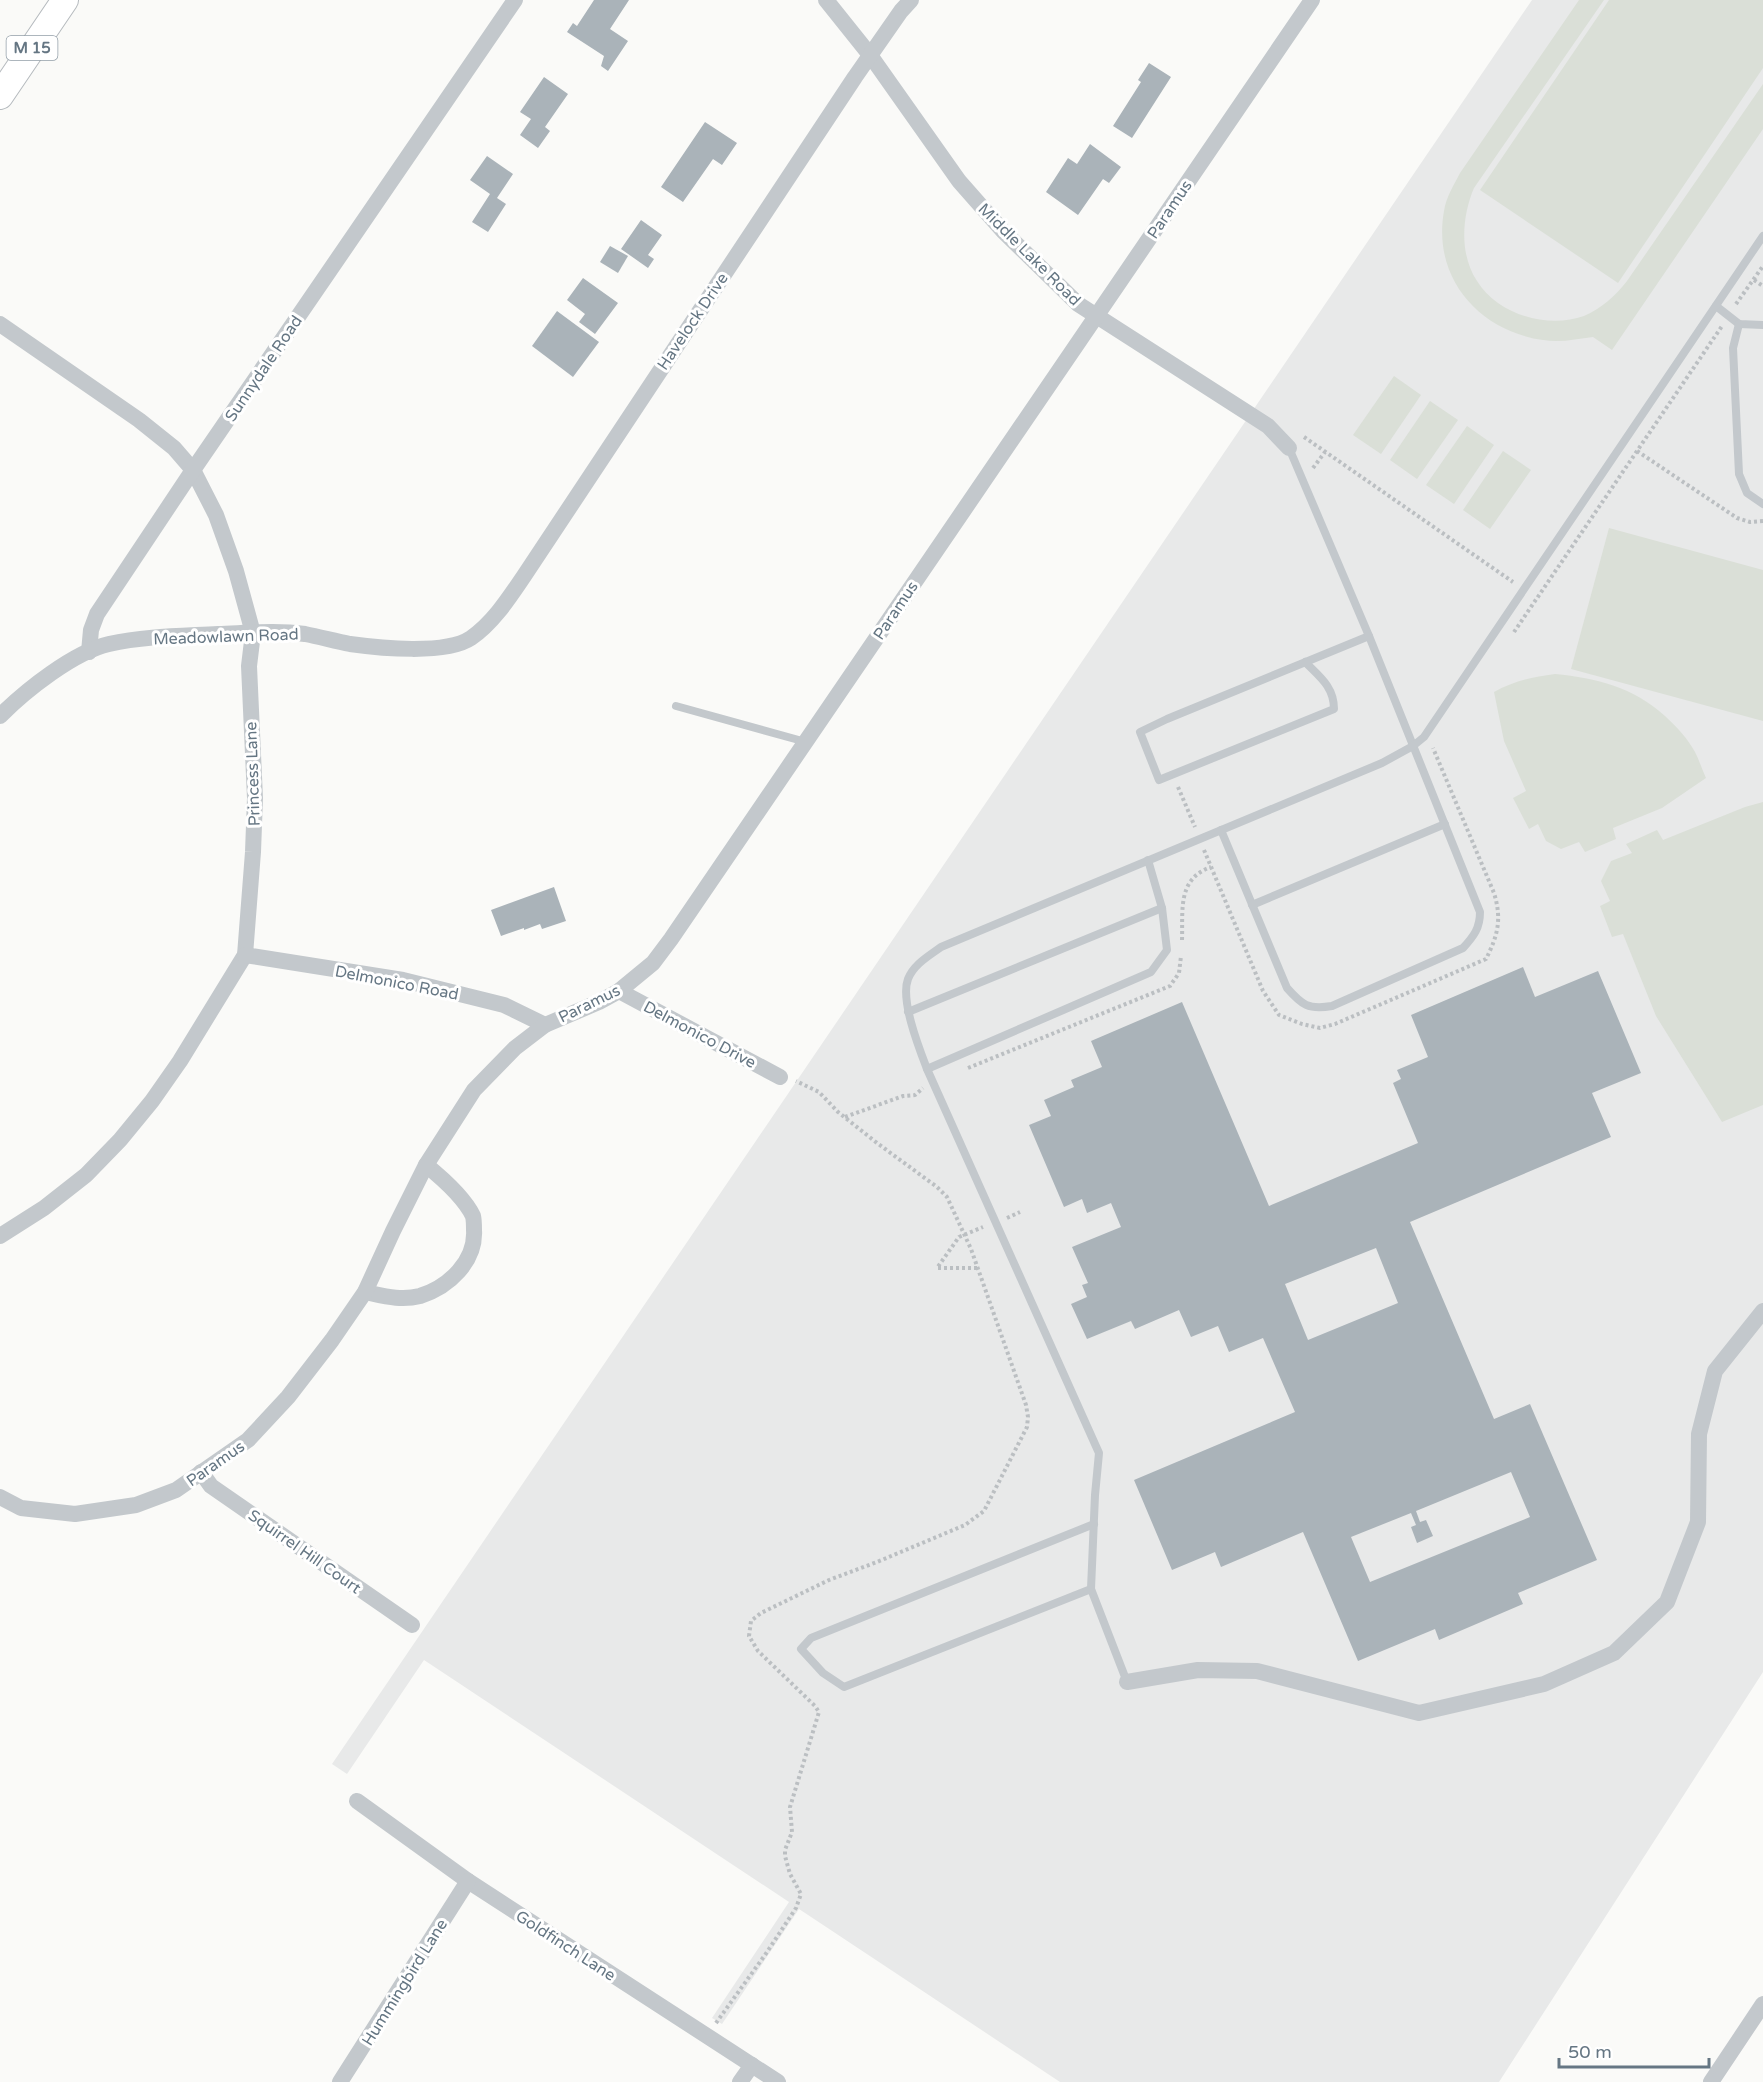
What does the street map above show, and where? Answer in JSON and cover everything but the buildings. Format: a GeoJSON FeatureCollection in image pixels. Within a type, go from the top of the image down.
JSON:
{"type":"FeatureCollection","features":[{"type":"Feature","properties":{"kind":"main road","name":"M 15"},"geometry":{"type":"LineString","coordinates":[[0,96],[65,0]]}},
{"type":"Feature","properties":{"kind":"street","name":"Sunnydale Road"},"geometry":{"type":"LineString","coordinates":[[89,652],[91,630],[97,614],[515,0]]}},
{"type":"Feature","properties":{"kind":"street","name":"Middle Lake Road"},"geometry":{"type":"LineString","coordinates":[[826,0],[870,55],[959,181],[1003,231],[1078,304],[1294,441]]}},
{"type":"Feature","properties":{"kind":"street","name":"Havelock Drive"},"geometry":{"type":"LineString","coordinates":[[470,639],[497,614],[524,576],[870,55],[911,0]]}},
{"type":"Feature","properties":{"kind":"street","name":"Paramus"},"geometry":{"type":"LineString","coordinates":[[0,1497],[21,1508],[75,1514],[136,1504],[176,1490],[248,1440],[288,1397],[365,1292],[426,1165],[474,1090],[515,1048],[545,1025],[620,991],[652,963],[671,939],[1312,0]]}},
{"type":"Feature","properties":{"kind":"street","name":"Princess Lane"},"geometry":{"type":"LineString","coordinates":[[0,324],[139,420],[174,448],[193,470],[220,526],[236,571],[253,633],[249,666],[255,798],[254,852],[245,955],[180,1061],[152,1101],[120,1140],[78,1181],[44,1208],[0,1236]]}},
{"type":"Feature","properties":{"kind":"street","name":"Meadowlawn Road"},"geometry":{"type":"LineString","coordinates":[[89,652],[107,644],[156,637],[253,633],[303,634],[350,644],[421,649],[445,647],[470,639]]}},
{"type":"Feature","properties":{"kind":"street"},"geometry":{"type":"LineString","coordinates":[[0,716],[15,701],[73,659],[89,652]]}},
{"type":"Feature","properties":{"kind":"street","name":"Delmonico Road"},"geometry":{"type":"LineString","coordinates":[[245,955],[403,980],[504,1005],[545,1025]]}},
{"type":"Feature","properties":{"kind":"street","name":"Delmonico Drive"},"geometry":{"type":"LineString","coordinates":[[620,991],[780,1077]]}},
{"type":"Feature","properties":{"kind":"street"},"geometry":{"type":"LineString","coordinates":[[365,1292],[398,1299],[420,1296],[444,1284],[464,1266],[475,1243],[473,1217],[449,1184],[426,1165]]}},
{"type":"Feature","properties":{"kind":"street"},"geometry":{"type":"LineString","coordinates":[[1127,1682],[1198,1670],[1257,1671],[1419,1713],[1544,1684],[1614,1653],[1667,1602],[1698,1522],[1699,1434],[1714,1371],[1763,1311]]}},
{"type":"Feature","properties":{"kind":"street","name":"Squirrel Hill Court"},"geometry":{"type":"LineString","coordinates":[[201,1472],[211,1486],[412,1625]]}},
{"type":"Feature","properties":{"kind":"street","name":"Goldfinch Lane"},"geometry":{"type":"LineString","coordinates":[[357,1802],[468,1881],[778,2082]]}},
{"type":"Feature","properties":{"kind":"street","name":"Hummingbird Lane"},"geometry":{"type":"LineString","coordinates":[[340,2082],[468,1881]]}},
{"type":"Feature","properties":{"kind":"street"},"geometry":{"type":"LineString","coordinates":[[1712,2082],[1763,2004]]}},
{"type":"Feature","properties":{"kind":"street"},"geometry":{"type":"LineString","coordinates":[[741,2082],[752,2065]]}},
{"type":"Feature","properties":{"kind":"lane"},"geometry":{"type":"LineString","coordinates":[[1127,1682],[1091,1589],[1099,1453],[927,1069],[908,1012],[908,980],[918,963],[941,947],[1382,763],[1413,746],[1424,737],[1763,236]]}},
{"type":"Feature","properties":{"kind":"lane"},"geometry":{"type":"LineString","coordinates":[[1716,306],[1739,324],[1763,325]]}},
{"type":"Feature","properties":{"kind":"lane"},"geometry":{"type":"LineString","coordinates":[[1739,324],[1733,348],[1739,474],[1747,493],[1763,504]]}},
{"type":"Feature","properties":{"kind":"lane"},"geometry":{"type":"LineString","coordinates":[[1221,830],[1287,988],[1299,1002],[1316,1009],[1332,1006],[1463,948],[1475,936],[1480,924],[1480,912],[1369,636],[1294,441]]}},
{"type":"Feature","properties":{"kind":"lane"},"geometry":{"type":"LineString","coordinates":[[1305,662],[1327,683],[1334,697],[1334,709],[1159,780],[1140,732],[1305,662],[1369,636]]}},
{"type":"Feature","properties":{"kind":"lane"},"geometry":{"type":"LineString","coordinates":[[676,705],[806,742]]}},
{"type":"Feature","properties":{"kind":"lane"},"geometry":{"type":"LineString","coordinates":[[1252,905],[1445,824]]}},
{"type":"Feature","properties":{"kind":"lane"},"geometry":{"type":"LineString","coordinates":[[927,1069],[1151,972],[1167,950],[1162,908],[1148,860]]}},
{"type":"Feature","properties":{"kind":"lane"},"geometry":{"type":"LineString","coordinates":[[908,1012],[1162,908]]}},
{"type":"Feature","properties":{"kind":"lane"},"geometry":{"type":"LineString","coordinates":[[1091,1589],[844,1687],[823,1673],[801,1649],[811,1638],[1094,1524]]}},
{"type":"Feature","properties":{"kind":"path"},"geometry":{"type":"LineString","coordinates":[[1730,314],[1763,266]]}},
{"type":"Feature","properties":{"kind":"path"},"geometry":{"type":"LineString","coordinates":[[1753,280],[1763,286]]}},
{"type":"Feature","properties":{"kind":"path"},"geometry":{"type":"LineString","coordinates":[[1511,637],[1724,323]]}},
{"type":"Feature","properties":{"kind":"path"},"geometry":{"type":"LineString","coordinates":[[1294,441],[1325,452],[1538,598]]}},
{"type":"Feature","properties":{"kind":"path"},"geometry":{"type":"LineString","coordinates":[[1637,451],[1737,518],[1750,522],[1763,521]]}},
{"type":"Feature","properties":{"kind":"path"},"geometry":{"type":"LineString","coordinates":[[1312,468],[1325,452]]}},
{"type":"Feature","properties":{"kind":"path"},"geometry":{"type":"LineString","coordinates":[[1435,753],[1438,744]]}},
{"type":"Feature","properties":{"kind":"path"},"geometry":{"type":"LineString","coordinates":[[707,2036],[765,1955],[796,1908],[801,1894],[790,1874],[785,1850],[792,1832],[790,1807],[819,1712],[758,1651],[749,1636],[752,1620],[761,1613],[829,1580],[965,1525],[978,1517],[991,1501],[1027,1427],[1028,1417],[1026,1405],[977,1268],[947,1197],[838,1112],[819,1092],[792,1079],[780,1077]]}},
{"type":"Feature","properties":{"kind":"path"},"geometry":{"type":"LineString","coordinates":[[977,1268],[937,1268],[959,1237],[1020,1212]]}},
{"type":"Feature","properties":{"kind":"shaded area"},"geometry":{"type":"Polygon","coordinates":[[[1532,0],[1763,0],[1763,1672],[1499,2082],[1060,2082],[799,1909],[722,2024],[712,2018],[789,1902],[424,1660],[347,1774],[332,1764],[1532,0]]]}},
{"type":"Feature","properties":{"kind":"shaded area"},"geometry":{"type":"Polygon","coordinates":[[[1579,0],[1604,0],[1474,188],[1467,211],[1464,235],[1471,270],[1486,293],[1511,310],[1540,320],[1555,321],[1584,316],[1602,306],[1627,281],[1763,84],[1763,129],[1612,350],[1593,337],[1549,341],[1520,335],[1480,313],[1453,279],[1445,258],[1442,235],[1445,206],[1460,173],[1579,0]]]}},
{"type":"Feature","properties":{"kind":"shaded area"},"geometry":{"type":"Polygon","coordinates":[[[1609,0],[1763,0],[1763,68],[1618,283],[1480,190],[1609,0]]]}},
{"type":"Feature","properties":{"kind":"shaded area"},"geometry":{"type":"Polygon","coordinates":[[[1394,376],[1421,395],[1381,454],[1353,435],[1394,376]]]}},
{"type":"Feature","properties":{"kind":"shaded area"},"geometry":{"type":"Polygon","coordinates":[[[1430,401],[1458,420],[1417,479],[1390,460],[1430,401]]]}},
{"type":"Feature","properties":{"kind":"shaded area"},"geometry":{"type":"Polygon","coordinates":[[[1467,426],[1494,445],[1454,504],[1426,485],[1467,426]]]}},
{"type":"Feature","properties":{"kind":"shaded area"},"geometry":{"type":"Polygon","coordinates":[[[1503,451],[1531,470],[1490,529],[1463,510],[1503,451]]]}},
{"type":"Feature","properties":{"kind":"shaded area"},"geometry":{"type":"Polygon","coordinates":[[[1609,528],[1763,570],[1763,721],[1571,669],[1609,528]]]}},
{"type":"Feature","properties":{"kind":"shaded area"},"geometry":{"type":"Polygon","coordinates":[[[1555,674],[1600,681],[1627,691],[1653,706],[1674,724],[1689,742],[1706,778],[1662,808],[1613,828],[1616,839],[1585,852],[1579,842],[1561,849],[1546,841],[1538,824],[1529,829],[1513,798],[1526,791],[1504,741],[1494,692],[1523,680],[1555,674]]]}},
{"type":"Feature","properties":{"kind":"shaded area"},"geometry":{"type":"Polygon","coordinates":[[[1763,802],[1763,1105],[1722,1122],[1656,1016],[1623,934],[1612,937],[1600,906],[1610,901],[1601,881],[1611,861],[1632,853],[1626,844],[1657,830],[1663,840],[1763,802]]]}}]}
